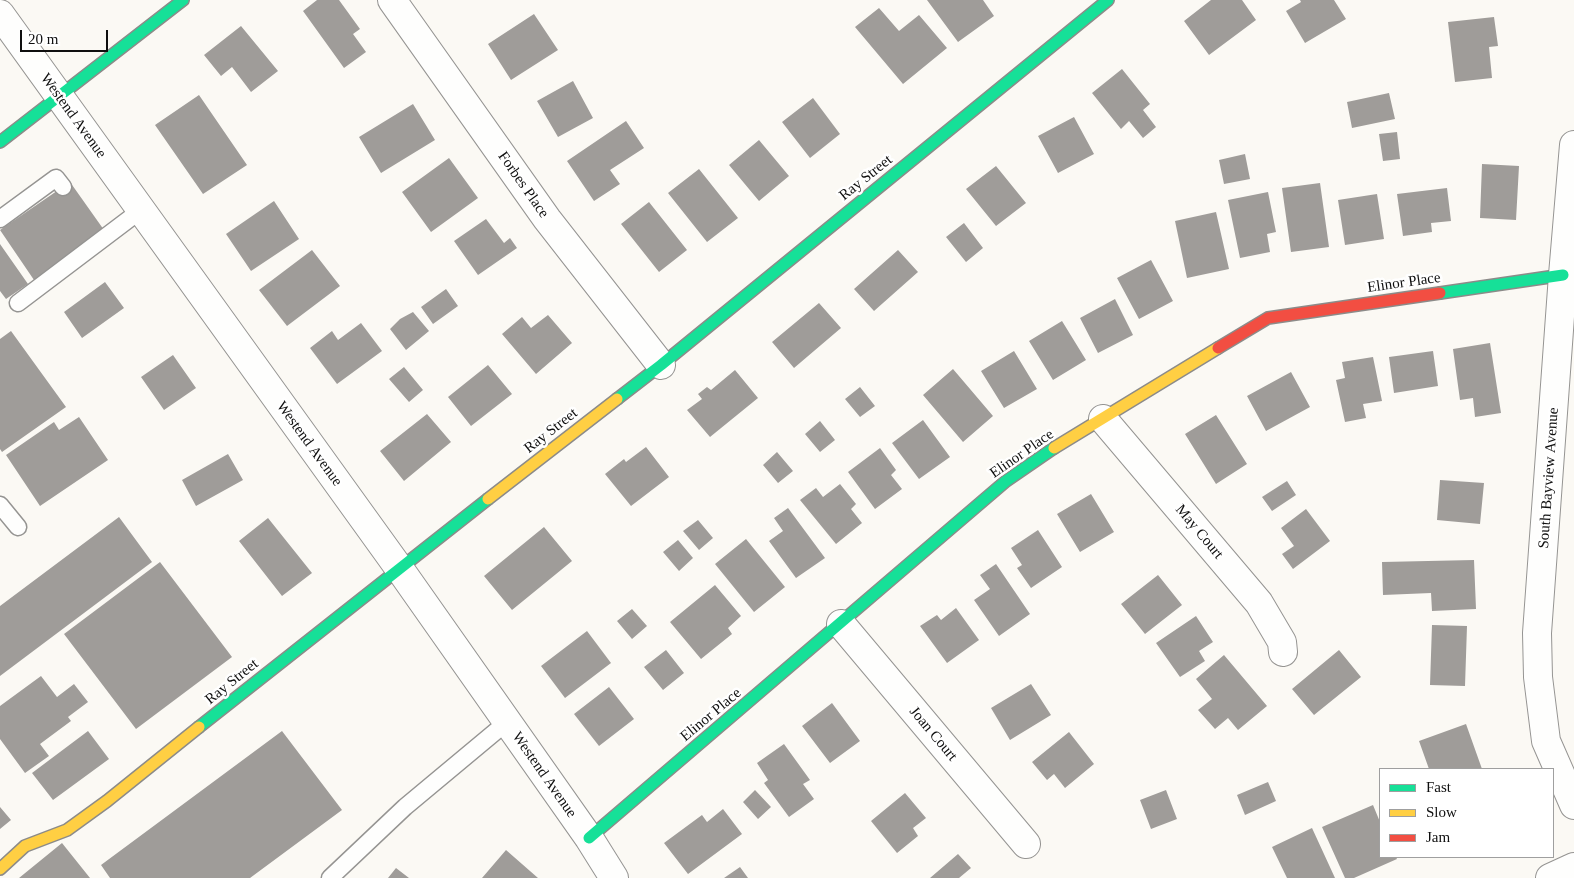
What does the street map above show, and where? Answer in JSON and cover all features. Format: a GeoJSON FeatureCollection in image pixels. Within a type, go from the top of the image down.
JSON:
{"type":"FeatureCollection","features":[{"type":"Feature","properties":{"kind":"street"},"geometry":{"type":"LineString","coordinates":[[0,142],[183,0]]}},
{"type":"Feature","properties":{"kind":"street","name":"Forbes Place"},"geometry":{"type":"LineString","coordinates":[[392,0],[547,219],[661,365]]}},
{"type":"Feature","properties":{"kind":"street","name":"Ray Street"},"geometry":{"type":"LineString","coordinates":[[0,869],[25,846],[67,830],[107,801],[399,568],[661,365],[1108,0]]}},
{"type":"Feature","properties":{"kind":"street","name":"Westend Avenue"},"geometry":{"type":"LineString","coordinates":[[0,14],[399,568],[589,838],[614,878]]}},
{"type":"Feature","properties":{"kind":"street","name":"South Bayview Avenue"},"geometry":{"type":"LineString","coordinates":[[1574,145],[1563,275],[1565,374],[1537,633],[1538,677],[1546,741],[1574,806]]}},
{"type":"Feature","properties":{"kind":"street","name":"Elinor Place"},"geometry":{"type":"LineString","coordinates":[[589,838],[1006,481],[1039,457],[1268,318],[1563,275]]}},
{"type":"Feature","properties":{"kind":"street","name":"May Court"},"geometry":{"type":"LineString","coordinates":[[1103,419],[1259,603],[1282,642],[1283,652]]}},
{"type":"Feature","properties":{"kind":"street","name":"Joan Court"},"geometry":{"type":"LineString","coordinates":[[841,624],[1026,844]]}},
{"type":"Feature","properties":{"kind":"street"},"geometry":{"type":"LineString","coordinates":[[1550,878],[1574,866]]}},
{"type":"Feature","properties":{"kind":"lane"},"geometry":{"type":"LineString","coordinates":[[2,221],[31,202],[56,178],[63,187]]}},
{"type":"Feature","properties":{"kind":"lane"},"geometry":{"type":"LineString","coordinates":[[18,303],[43,279],[68,260],[141,210]]}},
{"type":"Feature","properties":{"kind":"lane"},"geometry":{"type":"LineString","coordinates":[[0,505],[18,526]]}},
{"type":"Feature","properties":{"kind":"lane"},"geometry":{"type":"LineString","coordinates":[[330,878],[405,807],[507,722]]}},
{"type":"Feature","properties":{"kind":"building"},"geometry":{"type":"Polygon","coordinates":[[[317,0],[339,0],[360,29],[353,34],[366,52],[344,68],[303,11],[317,0]]]}},
{"type":"Feature","properties":{"kind":"building"},"geometry":{"type":"Polygon","coordinates":[[[927,0],[983,0],[994,16],[958,42],[927,0]]]}},
{"type":"Feature","properties":{"kind":"building"},"geometry":{"type":"Polygon","coordinates":[[[1211,0],[1242,0],[1256,20],[1209,55],[1184,21],[1211,0]]]}},
{"type":"Feature","properties":{"kind":"building"},"geometry":{"type":"Polygon","coordinates":[[[1300,0],[1334,0],[1346,19],[1305,43],[1286,11],[1301,2],[1300,0]]]}},
{"type":"Feature","properties":{"kind":"building"},"geometry":{"type":"Polygon","coordinates":[[[879,8],[899,31],[919,15],[947,48],[903,84],[855,27],[879,8]]]}},
{"type":"Feature","properties":{"kind":"building"},"geometry":{"type":"Polygon","coordinates":[[[534,14],[558,50],[511,80],[488,44],[534,14]]]}},
{"type":"Feature","properties":{"kind":"building"},"geometry":{"type":"Polygon","coordinates":[[[1494,17],[1498,46],[1489,47],[1492,78],[1455,82],[1448,22],[1494,17]]]}},
{"type":"Feature","properties":{"kind":"building"},"geometry":{"type":"Polygon","coordinates":[[[241,26],[278,71],[251,92],[232,67],[221,76],[204,55],[241,26]]]}},
{"type":"Feature","properties":{"kind":"building"},"geometry":{"type":"Polygon","coordinates":[[[1122,69],[1150,104],[1143,110],[1156,127],[1143,138],[1129,121],[1121,129],[1092,93],[1122,69]]]}},
{"type":"Feature","properties":{"kind":"building"},"geometry":{"type":"Polygon","coordinates":[[[573,81],[593,118],[558,137],[537,101],[573,81]]]}},
{"type":"Feature","properties":{"kind":"building"},"geometry":{"type":"Polygon","coordinates":[[[1389,93],[1395,119],[1352,128],[1347,102],[1389,93]]]}},
{"type":"Feature","properties":{"kind":"building"},"geometry":{"type":"Polygon","coordinates":[[[199,95],[247,165],[203,194],[155,125],[199,95]]]}},
{"type":"Feature","properties":{"kind":"building"},"geometry":{"type":"Polygon","coordinates":[[[813,98],[840,134],[810,158],[782,122],[813,98]]]}},
{"type":"Feature","properties":{"kind":"building"},"geometry":{"type":"Polygon","coordinates":[[[413,104],[435,140],[381,173],[359,137],[413,104]]]}},
{"type":"Feature","properties":{"kind":"building"},"geometry":{"type":"Polygon","coordinates":[[[1074,117],[1094,154],[1058,173],[1038,136],[1074,117]]]}},
{"type":"Feature","properties":{"kind":"building"},"geometry":{"type":"Polygon","coordinates":[[[626,121],[644,148],[610,170],[620,184],[594,201],[567,161],[626,121]]]}},
{"type":"Feature","properties":{"kind":"building"},"geometry":{"type":"Polygon","coordinates":[[[1397,132],[1400,159],[1383,161],[1379,134],[1397,132]]]}},
{"type":"Feature","properties":{"kind":"building"},"geometry":{"type":"Polygon","coordinates":[[[759,140],[789,176],[759,201],[729,165],[759,140]]]}},
{"type":"Feature","properties":{"kind":"building"},"geometry":{"type":"Polygon","coordinates":[[[1245,154],[1250,179],[1224,184],[1219,160],[1245,154]]]}},
{"type":"Feature","properties":{"kind":"building"},"geometry":{"type":"Polygon","coordinates":[[[449,158],[478,198],[431,232],[402,192],[449,158]]]}},
{"type":"Feature","properties":{"kind":"building"},"geometry":{"type":"Polygon","coordinates":[[[1482,164],[1519,166],[1516,220],[1480,218],[1482,164]]]}},
{"type":"Feature","properties":{"kind":"building"},"geometry":{"type":"Polygon","coordinates":[[[996,166],[1026,203],[996,226],[966,189],[996,166]]]}},
{"type":"Feature","properties":{"kind":"building"},"geometry":{"type":"Polygon","coordinates":[[[699,169],[738,218],[707,242],[668,193],[699,169]]]}},
{"type":"Feature","properties":{"kind":"building"},"geometry":{"type":"Polygon","coordinates":[[[70,182],[104,230],[34,280],[0,230],[70,182]]]}},
{"type":"Feature","properties":{"kind":"building"},"geometry":{"type":"Polygon","coordinates":[[[1320,183],[1329,247],[1291,252],[1282,188],[1320,183]]]}},
{"type":"Feature","properties":{"kind":"building"},"geometry":{"type":"Polygon","coordinates":[[[1447,188],[1451,221],[1431,223],[1432,232],[1403,236],[1397,194],[1447,188]]]}},
{"type":"Feature","properties":{"kind":"building"},"geometry":{"type":"Polygon","coordinates":[[[1268,192],[1276,232],[1267,234],[1270,252],[1240,258],[1228,200],[1268,192]]]}},
{"type":"Feature","properties":{"kind":"building"},"geometry":{"type":"Polygon","coordinates":[[[1377,194],[1384,239],[1345,245],[1338,200],[1377,194]]]}},
{"type":"Feature","properties":{"kind":"building"},"geometry":{"type":"Polygon","coordinates":[[[274,201],[299,239],[251,271],[226,234],[274,201]]]}},
{"type":"Feature","properties":{"kind":"building"},"geometry":{"type":"Polygon","coordinates":[[[649,202],[687,250],[659,272],[621,224],[649,202]]]}},
{"type":"Feature","properties":{"kind":"building"},"geometry":{"type":"Polygon","coordinates":[[[1216,212],[1229,269],[1187,278],[1175,221],[1216,212]]]}},
{"type":"Feature","properties":{"kind":"building"},"geometry":{"type":"Polygon","coordinates":[[[486,219],[504,243],[510,238],[517,248],[478,275],[454,241],[486,219]]]}},
{"type":"Feature","properties":{"kind":"building"},"geometry":{"type":"Polygon","coordinates":[[[964,223],[983,248],[966,262],[946,237],[964,223]]]}},
{"type":"Feature","properties":{"kind":"building"},"geometry":{"type":"Polygon","coordinates":[[[0,244],[28,284],[6,299],[0,291],[0,244]]]}},
{"type":"Feature","properties":{"kind":"building"},"geometry":{"type":"Polygon","coordinates":[[[312,250],[340,286],[287,326],[259,290],[312,250]]]}},
{"type":"Feature","properties":{"kind":"building"},"geometry":{"type":"Polygon","coordinates":[[[898,250],[918,272],[874,311],[854,289],[898,250]]]}},
{"type":"Feature","properties":{"kind":"building"},"geometry":{"type":"Polygon","coordinates":[[[1151,260],[1173,301],[1139,319],[1117,278],[1151,260]]]}},
{"type":"Feature","properties":{"kind":"building"},"geometry":{"type":"Polygon","coordinates":[[[105,282],[124,308],[82,338],[64,312],[105,282]]]}},
{"type":"Feature","properties":{"kind":"building"},"geometry":{"type":"Polygon","coordinates":[[[446,289],[458,306],[433,324],[421,307],[446,289]]]}},
{"type":"Feature","properties":{"kind":"building"},"geometry":{"type":"Polygon","coordinates":[[[1115,299],[1133,335],[1098,353],[1080,318],[1115,299]]]}},
{"type":"Feature","properties":{"kind":"building"},"geometry":{"type":"Polygon","coordinates":[[[819,303],[841,328],[794,368],[772,342],[819,303]]]}},
{"type":"Feature","properties":{"kind":"building"},"geometry":{"type":"Polygon","coordinates":[[[413,312],[429,331],[406,350],[390,329],[400,319],[413,312]]]}},
{"type":"Feature","properties":{"kind":"building"},"geometry":{"type":"Polygon","coordinates":[[[548,315],[572,343],[536,374],[502,334],[522,317],[531,328],[548,315]]]}},
{"type":"Feature","properties":{"kind":"building"},"geometry":{"type":"Polygon","coordinates":[[[1062,321],[1086,360],[1053,380],[1029,341],[1062,321]]]}},
{"type":"Feature","properties":{"kind":"building"},"geometry":{"type":"Polygon","coordinates":[[[361,323],[382,351],[337,384],[310,348],[332,331],[338,340],[361,323]]]}},
{"type":"Feature","properties":{"kind":"building"},"geometry":{"type":"Polygon","coordinates":[[[11,331],[66,407],[2,452],[0,449],[0,339],[11,331]]]}},
{"type":"Feature","properties":{"kind":"building"},"geometry":{"type":"Polygon","coordinates":[[[1490,343],[1501,413],[1475,417],[1473,398],[1460,400],[1453,349],[1490,343]]]}},
{"type":"Feature","properties":{"kind":"building"},"geometry":{"type":"Polygon","coordinates":[[[1014,351],[1037,389],[1004,408],[981,371],[1014,351]]]}},
{"type":"Feature","properties":{"kind":"building"},"geometry":{"type":"Polygon","coordinates":[[[1433,351],[1438,386],[1394,393],[1389,357],[1433,351]]]}},
{"type":"Feature","properties":{"kind":"building"},"geometry":{"type":"Polygon","coordinates":[[[173,355],[196,388],[164,410],[141,377],[173,355]]]}},
{"type":"Feature","properties":{"kind":"building"},"geometry":{"type":"Polygon","coordinates":[[[1373,357],[1382,401],[1363,404],[1366,418],[1345,422],[1336,380],[1345,378],[1342,362],[1373,357]]]}},
{"type":"Feature","properties":{"kind":"building"},"geometry":{"type":"Polygon","coordinates":[[[488,365],[512,394],[471,426],[448,397],[488,365]]]}},
{"type":"Feature","properties":{"kind":"building"},"geometry":{"type":"Polygon","coordinates":[[[404,367],[423,390],[409,402],[389,379],[404,367]]]}},
{"type":"Feature","properties":{"kind":"building"},"geometry":{"type":"Polygon","coordinates":[[[953,369],[993,416],[963,442],[923,395],[953,369]]]}},
{"type":"Feature","properties":{"kind":"building"},"geometry":{"type":"Polygon","coordinates":[[[735,370],[758,398],[710,437],[687,410],[702,399],[698,394],[707,387],[711,390],[735,370]]]}},
{"type":"Feature","properties":{"kind":"building"},"geometry":{"type":"Polygon","coordinates":[[[1291,372],[1310,407],[1266,431],[1247,396],[1291,372]]]}},
{"type":"Feature","properties":{"kind":"building"},"geometry":{"type":"Polygon","coordinates":[[[860,387],[875,406],[860,417],[845,399],[860,387]]]}},
{"type":"Feature","properties":{"kind":"building"},"geometry":{"type":"Polygon","coordinates":[[[427,414],[451,442],[404,481],[380,451],[427,414]]]}},
{"type":"Feature","properties":{"kind":"building"},"geometry":{"type":"Polygon","coordinates":[[[1216,415],[1247,464],[1216,484],[1185,434],[1216,415]]]}},
{"type":"Feature","properties":{"kind":"building"},"geometry":{"type":"Polygon","coordinates":[[[79,417],[108,460],[40,506],[6,455],[54,422],[59,430],[79,417]]]}},
{"type":"Feature","properties":{"kind":"building"},"geometry":{"type":"Polygon","coordinates":[[[923,420],[950,457],[919,479],[892,443],[923,420]]]}},
{"type":"Feature","properties":{"kind":"building"},"geometry":{"type":"Polygon","coordinates":[[[820,421],[835,440],[820,452],[805,434],[820,421]]]}},
{"type":"Feature","properties":{"kind":"building"},"geometry":{"type":"Polygon","coordinates":[[[646,447],[669,477],[631,506],[605,474],[624,459],[626,462],[646,447]]]}},
{"type":"Feature","properties":{"kind":"building"},"geometry":{"type":"Polygon","coordinates":[[[880,448],[896,470],[891,475],[902,489],[875,509],[848,472],[880,448]]]}},
{"type":"Feature","properties":{"kind":"building"},"geometry":{"type":"Polygon","coordinates":[[[777,452],[793,471],[778,483],[763,465],[777,452]]]}},
{"type":"Feature","properties":{"kind":"building"},"geometry":{"type":"Polygon","coordinates":[[[228,454],[243,480],[196,506],[182,480],[228,454]]]}},
{"type":"Feature","properties":{"kind":"building"},"geometry":{"type":"Polygon","coordinates":[[[1440,480],[1484,483],[1480,524],[1437,520],[1440,480]]]}},
{"type":"Feature","properties":{"kind":"building"},"geometry":{"type":"Polygon","coordinates":[[[1287,481],[1296,495],[1272,511],[1262,497],[1287,481]]]}},
{"type":"Feature","properties":{"kind":"building"},"geometry":{"type":"Polygon","coordinates":[[[840,484],[856,504],[851,509],[862,523],[836,544],[800,500],[816,488],[823,497],[840,484]]]}},
{"type":"Feature","properties":{"kind":"building"},"geometry":{"type":"Polygon","coordinates":[[[1091,494],[1114,532],[1080,552],[1057,514],[1091,494]]]}},
{"type":"Feature","properties":{"kind":"building"},"geometry":{"type":"Polygon","coordinates":[[[788,508],[825,558],[796,578],[769,541],[783,531],[774,518],[788,508]]]}},
{"type":"Feature","properties":{"kind":"building"},"geometry":{"type":"Polygon","coordinates":[[[1306,509],[1330,541],[1293,569],[1282,554],[1294,546],[1281,528],[1306,509]]]}},
{"type":"Feature","properties":{"kind":"building"},"geometry":{"type":"Polygon","coordinates":[[[119,517],[152,562],[0,676],[0,606],[119,517]]]}},
{"type":"Feature","properties":{"kind":"building"},"geometry":{"type":"Polygon","coordinates":[[[268,518],[312,573],[282,596],[239,541],[268,518]]]}},
{"type":"Feature","properties":{"kind":"building"},"geometry":{"type":"Polygon","coordinates":[[[698,520],[713,538],[699,550],[683,531],[698,520]]]}},
{"type":"Feature","properties":{"kind":"building"},"geometry":{"type":"Polygon","coordinates":[[[544,527],[572,561],[512,610],[484,576],[544,527]]]}},
{"type":"Feature","properties":{"kind":"building"},"geometry":{"type":"Polygon","coordinates":[[[1038,530],[1062,567],[1031,588],[1017,568],[1022,565],[1011,548],[1038,530]]]}},
{"type":"Feature","properties":{"kind":"building"},"geometry":{"type":"Polygon","coordinates":[[[746,539],[785,587],[754,612],[715,564],[746,539]]]}},
{"type":"Feature","properties":{"kind":"building"},"geometry":{"type":"Polygon","coordinates":[[[678,540],[693,558],[679,571],[663,552],[678,540]]]}},
{"type":"Feature","properties":{"kind":"building"},"geometry":{"type":"Polygon","coordinates":[[[1474,560],[1476,609],[1432,611],[1431,593],[1383,595],[1382,562],[1474,560]]]}},
{"type":"Feature","properties":{"kind":"building"},"geometry":{"type":"Polygon","coordinates":[[[160,562],[232,657],[136,729],[64,634],[160,562]]]}},
{"type":"Feature","properties":{"kind":"building"},"geometry":{"type":"Polygon","coordinates":[[[996,564],[1030,614],[999,636],[974,600],[990,589],[980,575],[996,564]]]}},
{"type":"Feature","properties":{"kind":"building"},"geometry":{"type":"Polygon","coordinates":[[[1158,575],[1182,605],[1145,634],[1121,604],[1158,575]]]}},
{"type":"Feature","properties":{"kind":"building"},"geometry":{"type":"Polygon","coordinates":[[[715,585],[741,616],[728,628],[732,634],[701,659],[670,622],[715,585]]]}},
{"type":"Feature","properties":{"kind":"building"},"geometry":{"type":"Polygon","coordinates":[[[956,608],[979,640],[947,663],[920,626],[937,615],[941,620],[956,608]]]}},
{"type":"Feature","properties":{"kind":"building"},"geometry":{"type":"Polygon","coordinates":[[[632,609],[647,626],[632,639],[617,621],[632,609]]]}},
{"type":"Feature","properties":{"kind":"building"},"geometry":{"type":"Polygon","coordinates":[[[1196,616],[1213,642],[1199,651],[1205,661],[1180,677],[1156,643],[1196,616]]]}},
{"type":"Feature","properties":{"kind":"building"},"geometry":{"type":"Polygon","coordinates":[[[1432,625],[1467,626],[1465,686],[1430,685],[1432,625]]]}},
{"type":"Feature","properties":{"kind":"building"},"geometry":{"type":"Polygon","coordinates":[[[587,631],[611,663],[565,698],[541,666],[587,631]]]}},
{"type":"Feature","properties":{"kind":"building"},"geometry":{"type":"Polygon","coordinates":[[[666,650],[684,673],[663,690],[644,667],[666,650]]]}},
{"type":"Feature","properties":{"kind":"building"},"geometry":{"type":"Polygon","coordinates":[[[1339,650],[1361,677],[1314,715],[1292,689],[1339,650]]]}},
{"type":"Feature","properties":{"kind":"building"},"geometry":{"type":"Polygon","coordinates":[[[1224,655],[1267,706],[1238,730],[1228,718],[1215,729],[1198,710],[1212,699],[1196,679],[1224,655]]]}},
{"type":"Feature","properties":{"kind":"building"},"geometry":{"type":"Polygon","coordinates":[[[41,676],[57,697],[74,684],[88,702],[68,717],[71,721],[40,744],[49,756],[25,773],[0,739],[0,706],[41,676]]]}},
{"type":"Feature","properties":{"kind":"building"},"geometry":{"type":"Polygon","coordinates":[[[1031,684],[1051,715],[1010,740],[991,708],[1031,684]]]}},
{"type":"Feature","properties":{"kind":"building"},"geometry":{"type":"Polygon","coordinates":[[[609,687],[634,719],[599,746],[574,714],[609,687]]]}},
{"type":"Feature","properties":{"kind":"building"},"geometry":{"type":"Polygon","coordinates":[[[832,703],[860,741],[830,763],[802,726],[832,703]]]}},
{"type":"Feature","properties":{"kind":"building"},"geometry":{"type":"Polygon","coordinates":[[[1466,724],[1482,768],[1429,768],[1419,741],[1466,724]]]}},
{"type":"Feature","properties":{"kind":"building"},"geometry":{"type":"Polygon","coordinates":[[[88,731],[109,759],[53,800],[32,773],[88,731]]]}},
{"type":"Feature","properties":{"kind":"building"},"geometry":{"type":"Polygon","coordinates":[[[282,731],[342,810],[250,878],[110,878],[101,865],[282,731]]]}},
{"type":"Feature","properties":{"kind":"building"},"geometry":{"type":"Polygon","coordinates":[[[1069,732],[1094,764],[1065,788],[1054,774],[1047,780],[1032,762],[1069,732]]]}},
{"type":"Feature","properties":{"kind":"building"},"geometry":{"type":"Polygon","coordinates":[[[784,744],[810,780],[803,784],[814,799],[789,817],[764,783],[768,780],[757,763],[784,744]]]}},
{"type":"Feature","properties":{"kind":"building"},"geometry":{"type":"Polygon","coordinates":[[[1268,782],[1276,801],[1245,815],[1237,795],[1268,782]]]}},
{"type":"Feature","properties":{"kind":"building"},"geometry":{"type":"Polygon","coordinates":[[[755,790],[771,807],[758,819],[743,802],[755,790]]]}},
{"type":"Feature","properties":{"kind":"building"},"geometry":{"type":"Polygon","coordinates":[[[1166,790],[1177,819],[1151,829],[1140,800],[1166,790]]]}},
{"type":"Feature","properties":{"kind":"building"},"geometry":{"type":"Polygon","coordinates":[[[905,793],[926,818],[913,828],[918,836],[897,853],[871,821],[905,793]]]}},
{"type":"Feature","properties":{"kind":"building"},"geometry":{"type":"Polygon","coordinates":[[[1373,805],[1379,820],[1379,858],[1397,859],[1354,878],[1345,878],[1322,827],[1373,805]]]}},
{"type":"Feature","properties":{"kind":"building"},"geometry":{"type":"Polygon","coordinates":[[[0,807],[11,820],[0,829],[0,807]]]}},
{"type":"Feature","properties":{"kind":"building"},"geometry":{"type":"Polygon","coordinates":[[[723,809],[742,834],[688,874],[664,843],[702,815],[707,822],[723,809]]]}},
{"type":"Feature","properties":{"kind":"building"},"geometry":{"type":"Polygon","coordinates":[[[1312,828],[1335,878],[1287,878],[1272,847],[1312,828]]]}},
{"type":"Feature","properties":{"kind":"building"},"geometry":{"type":"Polygon","coordinates":[[[62,843],[90,878],[19,878],[62,843]]]}},
{"type":"Feature","properties":{"kind":"building"},"geometry":{"type":"Polygon","coordinates":[[[506,850],[538,878],[482,878],[506,850]]]}},
{"type":"Feature","properties":{"kind":"building"},"geometry":{"type":"Polygon","coordinates":[[[958,854],[971,868],[959,878],[930,878],[958,854]]]}},
{"type":"Feature","properties":{"kind":"building"},"geometry":{"type":"Polygon","coordinates":[[[740,867],[748,878],[724,878],[740,867]]]}},
{"type":"Feature","properties":{"kind":"building"},"geometry":{"type":"Polygon","coordinates":[[[396,868],[409,878],[388,878],[396,868]]]}},
{"type":"Feature","properties":{"kind":"traffic: fast"},"geometry":{"type":"LineString","coordinates":[[0,142],[183,0]]}},
{"type":"Feature","properties":{"kind":"traffic: fast"},"geometry":{"type":"LineString","coordinates":[[617,399],[1108,0]]}},
{"type":"Feature","properties":{"kind":"traffic: fast"},"geometry":{"type":"LineString","coordinates":[[1440,293],[1563,275]]}},
{"type":"Feature","properties":{"kind":"traffic: fast"},"geometry":{"type":"LineString","coordinates":[[589,838],[1006,481],[1054,448]]}},
{"type":"Feature","properties":{"kind":"traffic: fast"},"geometry":{"type":"LineString","coordinates":[[199,727],[488,499]]}},
{"type":"Feature","properties":{"kind":"traffic: slow"},"geometry":{"type":"LineString","coordinates":[[1054,448],[1218,348]]}},
{"type":"Feature","properties":{"kind":"traffic: slow"},"geometry":{"type":"LineString","coordinates":[[488,499],[617,399]]}},
{"type":"Feature","properties":{"kind":"traffic: slow"},"geometry":{"type":"LineString","coordinates":[[0,869],[25,846],[67,830],[107,801],[199,727]]}},
{"type":"Feature","properties":{"kind":"traffic: jam"},"geometry":{"type":"LineString","coordinates":[[1218,348],[1268,318],[1440,293]]}}]}
